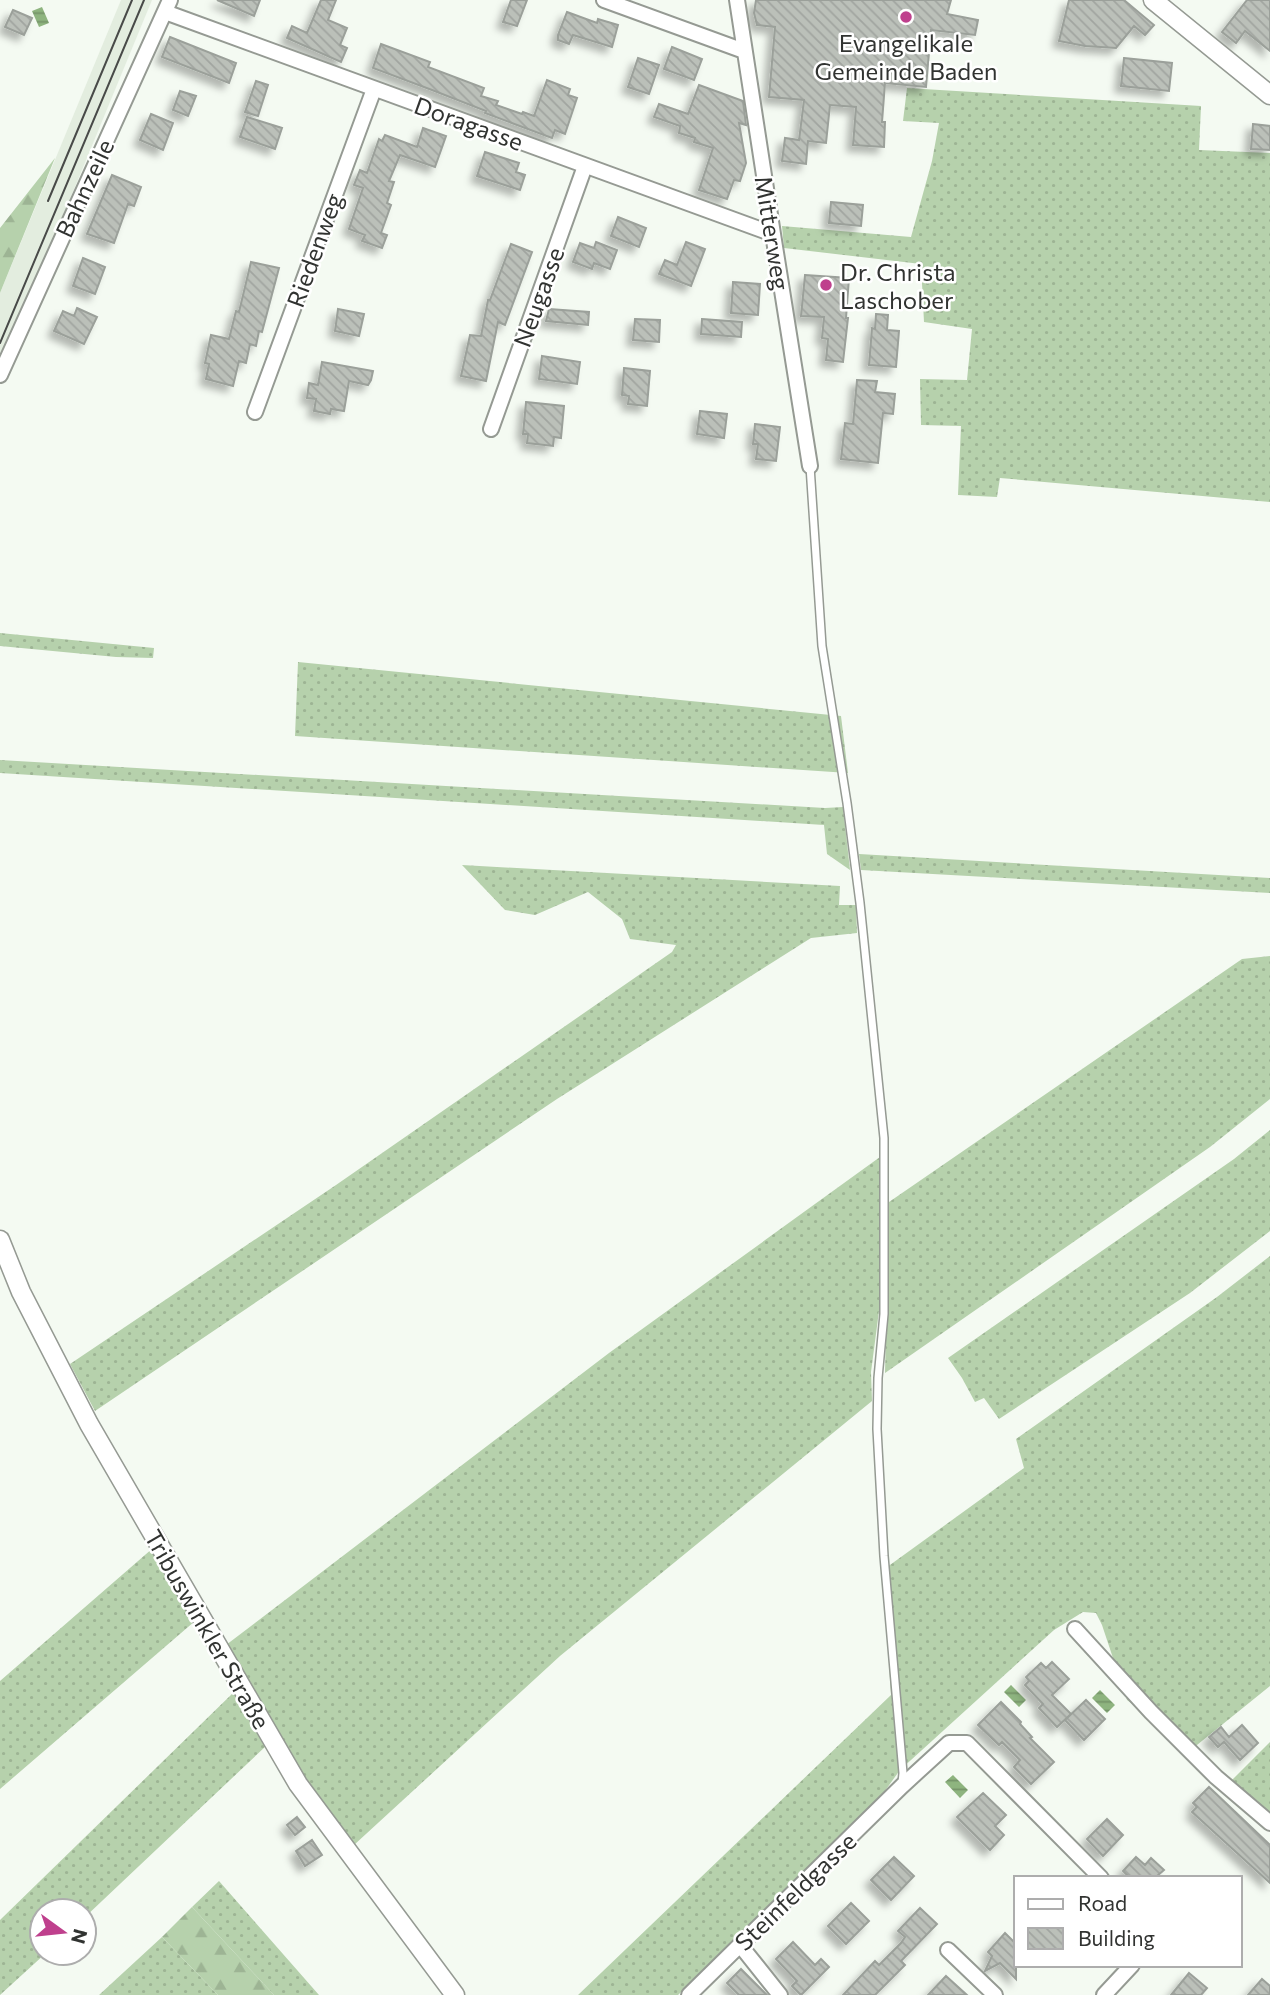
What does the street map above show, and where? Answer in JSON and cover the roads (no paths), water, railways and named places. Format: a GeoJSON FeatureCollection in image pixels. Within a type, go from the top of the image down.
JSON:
{"type":"FeatureCollection","features":[{"type":"Feature","properties":{"kind":"street"},"geometry":{"type":"LineString","coordinates":[[604,0],[744,51]]}},
{"type":"Feature","properties":{"kind":"street","name":"Mitterweg"},"geometry":{"type":"LineString","coordinates":[[737,0],[810,466]]}},
{"type":"Feature","properties":{"kind":"street"},"geometry":{"type":"LineString","coordinates":[[1153,0],[1270,95]]}},
{"type":"Feature","properties":{"kind":"street","name":"Doragasse"},"geometry":{"type":"LineString","coordinates":[[167,6],[374,89],[773,234]]}},
{"type":"Feature","properties":{"kind":"street","name":"Bahnzeile"},"geometry":{"type":"LineString","coordinates":[[0,375],[167,6]]}},
{"type":"Feature","properties":{"kind":"street","name":"Riedenweg"},"geometry":{"type":"LineString","coordinates":[[255,412],[374,89]]}},
{"type":"Feature","properties":{"kind":"street","name":"Neugasse"},"geometry":{"type":"LineString","coordinates":[[491,429],[585,166]]}},
{"type":"Feature","properties":{"kind":"street","name":"Tribuswinkler Straße"},"geometry":{"type":"LineString","coordinates":[[0,1240],[21,1292],[89,1424],[298,1784],[455,1995]]}},
{"type":"Feature","properties":{"kind":"street"},"geometry":{"type":"LineString","coordinates":[[1075,1629],[1151,1712],[1216,1777],[1270,1823]]}},
{"type":"Feature","properties":{"kind":"street","name":"Steinfeldgasse"},"geometry":{"type":"LineString","coordinates":[[689,1995],[949,1743],[967,1743],[1099,1876]]}},
{"type":"Feature","properties":{"kind":"street"},"geometry":{"type":"LineString","coordinates":[[740,1945],[780,1995]]}},
{"type":"Feature","properties":{"kind":"street"},"geometry":{"type":"LineString","coordinates":[[948,1950],[995,1995]]}},
{"type":"Feature","properties":{"kind":"street"},"geometry":{"type":"LineString","coordinates":[[1104,1995],[1130,1967]]}},
{"type":"Feature","properties":{"kind":"lane"},"geometry":{"type":"LineString","coordinates":[[810,466],[822,646],[858,890],[884,1138],[884,1314],[878,1378],[877,1429],[902,1786]]}},
{"type":"Feature","properties":{"kind":"tram line"},"geometry":{"type":"LineString","coordinates":[[48,201],[132,0]]}},
{"type":"Feature","properties":{"kind":"tram line"},"geometry":{"type":"LineString","coordinates":[[0,343],[144,0]]}},
{"type":"Feature","properties":{"kind":"place","name":"Evangelikale Gemeinde Baden"},"geometry":{"type":"Point","coordinates":[906,17]}},
{"type":"Feature","properties":{"kind":"place","name":"Dr. Christa Laschober"},"geometry":{"type":"Point","coordinates":[826,285]}}]}
